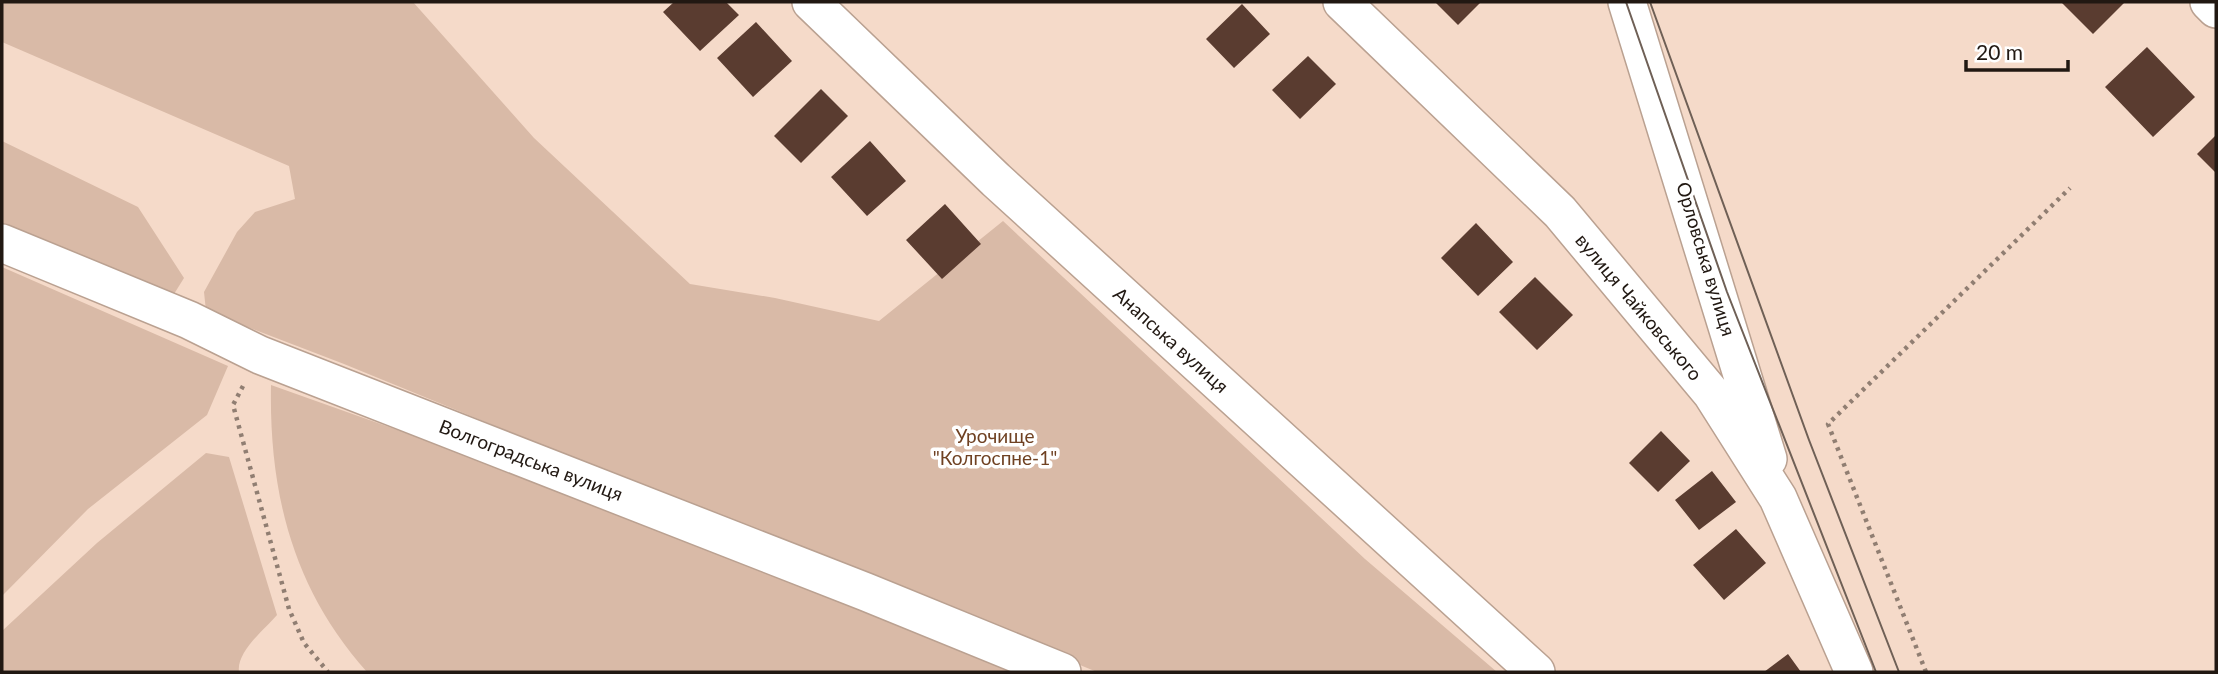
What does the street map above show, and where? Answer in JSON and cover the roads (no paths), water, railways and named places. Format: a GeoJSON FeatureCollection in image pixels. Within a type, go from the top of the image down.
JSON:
{"type":"FeatureCollection","features":[{"type":"Feature","properties":{"kind":"street","name":"Анапська вулиця"},"geometry":{"type":"LineString","coordinates":[[811,2],[996,180],[1535,672]]}},
{"type":"Feature","properties":{"kind":"street","name":"вулиця Чайковського"},"geometry":{"type":"LineString","coordinates":[[1342,2],[1560,212],[1712,394],[1777,498],[1854,672]]}},
{"type":"Feature","properties":{"kind":"street","name":"Орловська вулиця"},"geometry":{"type":"LineString","coordinates":[[1627,2],[1786,517]]}},
{"type":"Feature","properties":{"kind":"street"},"geometry":{"type":"LineString","coordinates":[[2209,2],[2216,9]]}},
{"type":"Feature","properties":{"kind":"street","name":"Волгоградська вулиця"},"geometry":{"type":"LineString","coordinates":[[2,243],[190,320],[260,355],[853,587],[1062,672]]}},
{"type":"Feature","properties":{"kind":"tram line"},"geometry":{"type":"LineString","coordinates":[[1626,2],[1727,292],[1876,672]]}},
{"type":"Feature","properties":{"kind":"tram line"},"geometry":{"type":"LineString","coordinates":[[1650,2],[1809,440],[1899,672]]}},
{"type":"Feature","properties":{"kind":"park label","name":"Урочище \"Колгоспне-1\""},"geometry":{"type":"Point","coordinates":[995,447]}}]}
